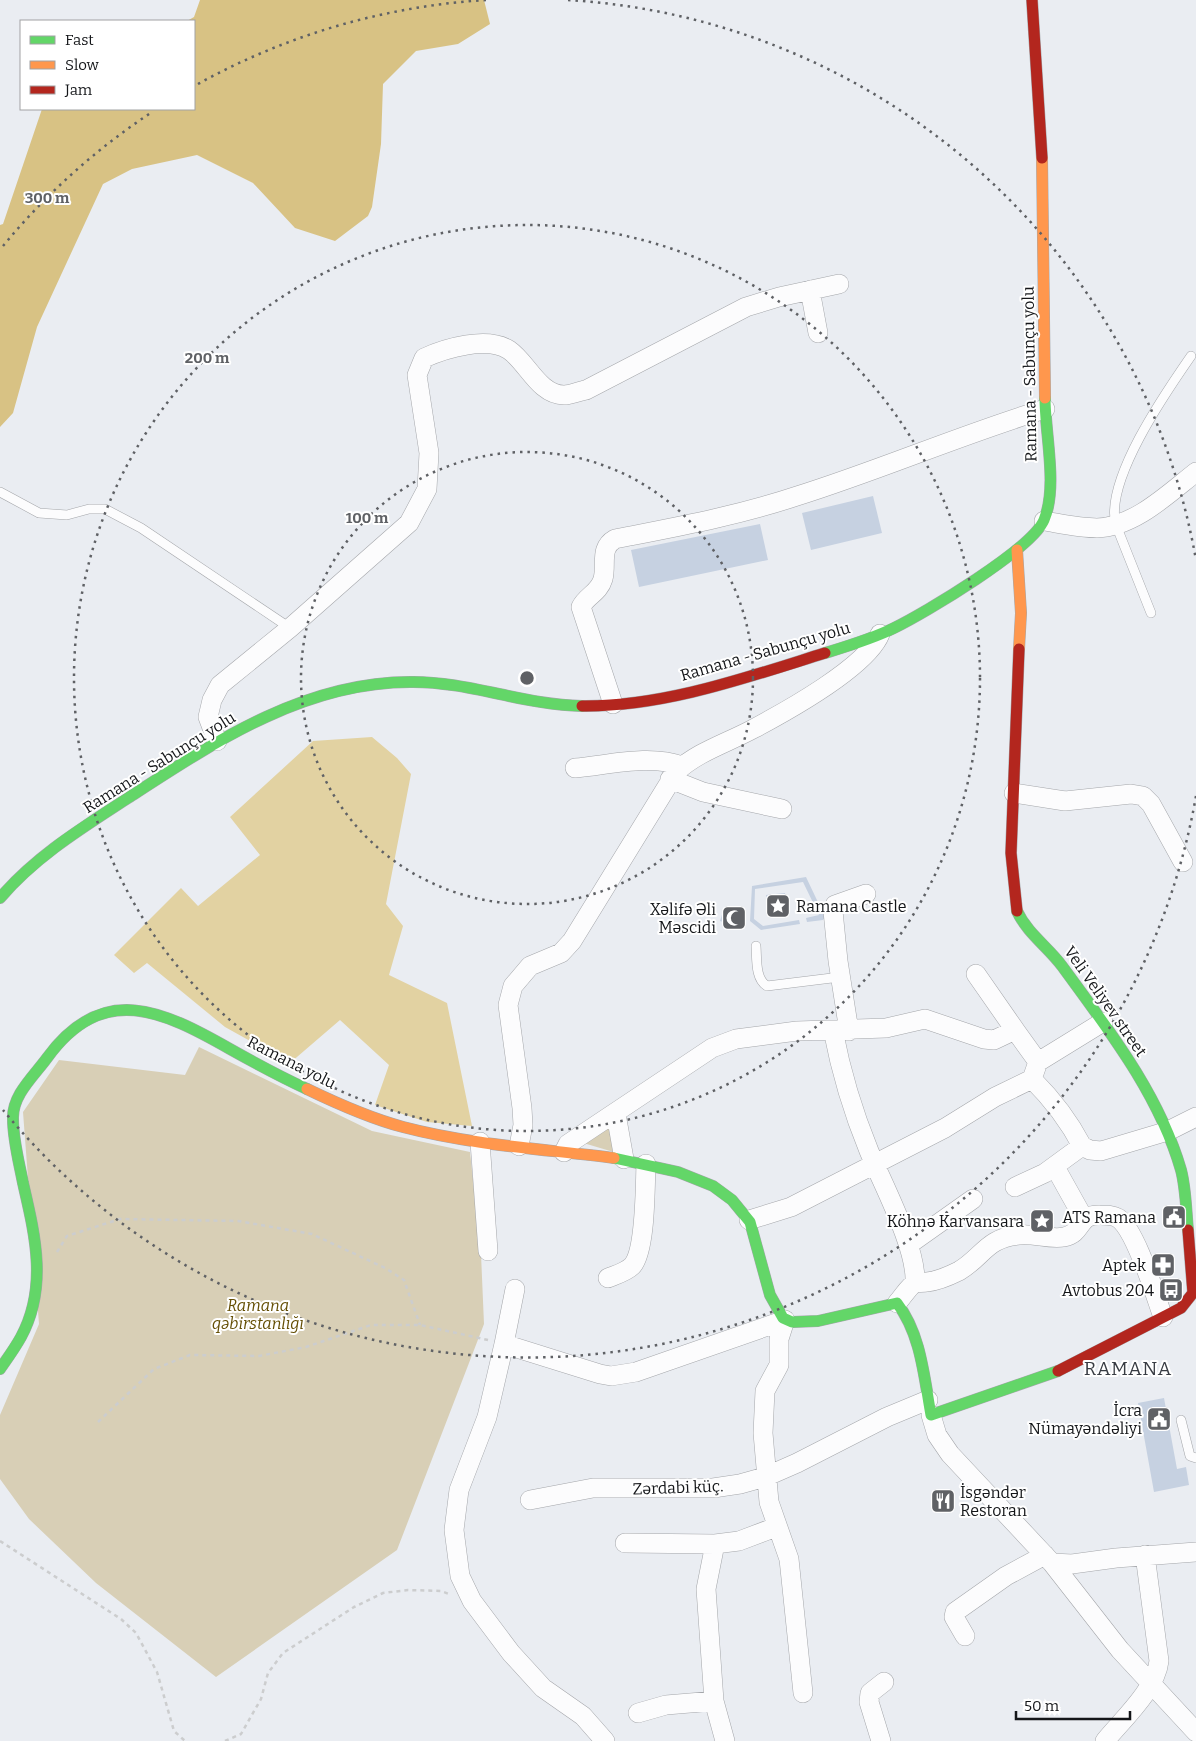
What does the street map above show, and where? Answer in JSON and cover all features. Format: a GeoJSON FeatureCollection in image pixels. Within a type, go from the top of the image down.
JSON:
{"type":"FeatureCollection","features":[{"type":"Feature","properties":{"kind":"street","name":"Ramana - Sabunçu yolu"},"geometry":{"type":"LineString","coordinates":[[0,898],[38,860],[102,814],[217,741],[264,717],[290,708],[329,695],[384,683],[415,681],[442,683],[540,703],[564,705],[613,704],[739,678],[847,646],[880,634],[912,618],[1017,550],[1044,521],[1048,505],[1041,138],[1032,0]]}},
{"type":"Feature","properties":{"kind":"street"},"geometry":{"type":"LineString","coordinates":[[217,741],[208,717],[212,700],[220,685],[290,628],[409,523],[427,489],[429,453],[417,375],[424,358],[441,350],[482,343],[508,350],[546,389],[563,395],[586,390],[746,307],[839,284]]}},
{"type":"Feature","properties":{"kind":"street"},"geometry":{"type":"LineString","coordinates":[[810,290],[818,334]]}},
{"type":"Feature","properties":{"kind":"street"},"geometry":{"type":"LineString","coordinates":[[613,704],[581,607],[584,600],[595,594],[600,588],[604,578],[606,547],[610,542],[615,539],[708,522],[790,498],[986,427],[1045,409]]}},
{"type":"Feature","properties":{"kind":"street"},"geometry":{"type":"LineString","coordinates":[[1044,521],[1098,528],[1116,525],[1153,504],[1196,472]]}},
{"type":"Feature","properties":{"kind":"street","name":"Veli Veliyev street"},"geometry":{"type":"LineString","coordinates":[[1017,550],[1020,573],[1021,613],[1010,854],[1016,910],[1023,924],[1054,955],[1103,1022],[1142,1082],[1168,1131],[1181,1171],[1185,1192],[1194,1281]]}},
{"type":"Feature","properties":{"kind":"street"},"geometry":{"type":"LineString","coordinates":[[519,1146],[523,1124],[522,1108],[508,1005],[513,986],[520,974],[530,966],[561,953],[572,941],[676,772],[754,729],[821,688],[860,661],[871,650],[880,634]]}},
{"type":"Feature","properties":{"kind":"street"},"geometry":{"type":"LineString","coordinates":[[575,768],[669,761],[676,772],[703,792],[782,809]]}},
{"type":"Feature","properties":{"kind":"street"},"geometry":{"type":"LineString","coordinates":[[1014,793],[1065,801],[1131,794],[1143,796],[1151,804],[1183,862]]}},
{"type":"Feature","properties":{"kind":"street"},"geometry":{"type":"LineString","coordinates":[[504,1344],[611,1376],[636,1372],[785,1320],[817,1320],[897,1303],[915,1283],[916,1269],[908,1245],[874,1163],[851,1101],[840,1064],[840,977],[833,911],[835,905],[866,894]]}},
{"type":"Feature","properties":{"kind":"street"},"geometry":{"type":"LineString","coordinates":[[976,974],[1015,1030],[1047,1094],[1074,1131],[1082,1146],[1090,1150],[1101,1150],[1168,1131],[1196,1117]]}},
{"type":"Feature","properties":{"kind":"street","name":"Ramana yolu"},"geometry":{"type":"LineString","coordinates":[[0,1369],[25,1333],[34,1308],[38,1288],[36,1236],[15,1145],[12,1113],[13,1097],[61,1040],[96,1018],[130,1009],[166,1016],[306,1089],[350,1109],[413,1130],[480,1142],[624,1159],[708,1183],[729,1198],[749,1220],[759,1248],[771,1302],[776,1312],[785,1320]]}},
{"type":"Feature","properties":{"kind":"street"},"geometry":{"type":"LineString","coordinates":[[564,1152],[568,1144],[725,1041],[797,1031],[886,1028],[925,1019],[984,1039],[994,1040],[1015,1030]]}},
{"type":"Feature","properties":{"kind":"street"},"geometry":{"type":"LineString","coordinates":[[749,1220],[791,1207],[945,1128],[1035,1071],[1103,1022]]}},
{"type":"Feature","properties":{"kind":"street"},"geometry":{"type":"LineString","coordinates":[[616,1114],[624,1159]]}},
{"type":"Feature","properties":{"kind":"street"},"geometry":{"type":"LineString","coordinates":[[480,1142],[488,1251]]}},
{"type":"Feature","properties":{"kind":"street"},"geometry":{"type":"LineString","coordinates":[[1015,1187],[1055,1166],[1082,1146]]}},
{"type":"Feature","properties":{"kind":"street"},"geometry":{"type":"LineString","coordinates":[[608,1278],[631,1267],[638,1257],[643,1230],[646,1164]]}},
{"type":"Feature","properties":{"kind":"street"},"geometry":{"type":"LineString","coordinates":[[1055,1166],[1084,1219]]}},
{"type":"Feature","properties":{"kind":"street"},"geometry":{"type":"LineString","coordinates":[[908,1245],[973,1199]]}},
{"type":"Feature","properties":{"kind":"street"},"geometry":{"type":"LineString","coordinates":[[915,1283],[940,1279],[958,1271],[969,1264],[985,1247],[997,1240],[1019,1235],[1064,1237],[1079,1228],[1084,1219],[1089,1216],[1109,1215],[1125,1224],[1130,1230],[1164,1318]]}},
{"type":"Feature","properties":{"kind":"street","name":"Zərdabi küç."},"geometry":{"type":"LineString","coordinates":[[530,1500],[593,1488],[713,1488],[765,1477],[887,1417],[930,1407],[1057,1371],[1164,1318],[1188,1313],[1194,1281]]}},
{"type":"Feature","properties":{"kind":"street"},"geometry":{"type":"LineString","coordinates":[[515,1289],[487,1417],[459,1490],[454,1530],[460,1576],[472,1601],[512,1653],[543,1688],[583,1716],[605,1741]]}},
{"type":"Feature","properties":{"kind":"street"},"geometry":{"type":"LineString","coordinates":[[897,1303],[906,1313],[913,1330],[937,1435],[950,1454],[1048,1559],[1150,1685],[1196,1732]]}},
{"type":"Feature","properties":{"kind":"street"},"geometry":{"type":"LineString","coordinates":[[785,1320],[779,1338],[779,1365],[765,1391],[763,1432],[765,1477],[776,1527],[786,1547],[789,1559],[803,1693]]}},
{"type":"Feature","properties":{"kind":"street"},"geometry":{"type":"LineString","coordinates":[[625,1543],[715,1544],[739,1541],[776,1527]]}},
{"type":"Feature","properties":{"kind":"street"},"geometry":{"type":"LineString","coordinates":[[715,1544],[706,1589],[714,1701],[724,1741]]}},
{"type":"Feature","properties":{"kind":"street"},"geometry":{"type":"LineString","coordinates":[[964,1636],[954,1617],[955,1612],[1006,1576],[1048,1559],[1072,1564],[1145,1555],[1196,1552]]}},
{"type":"Feature","properties":{"kind":"street"},"geometry":{"type":"LineString","coordinates":[[1105,1741],[1150,1685],[1158,1670],[1159,1661],[1145,1555]]}},
{"type":"Feature","properties":{"kind":"street"},"geometry":{"type":"LineString","coordinates":[[881,1741],[869,1702],[870,1693],[884,1682]]}},
{"type":"Feature","properties":{"kind":"street"},"geometry":{"type":"LineString","coordinates":[[638,1713],[666,1705],[714,1701]]}},
{"type":"Feature","properties":{"kind":"lane"},"geometry":{"type":"LineString","coordinates":[[1151,613],[1116,525],[1113,514],[1114,504],[1129,462],[1150,417],[1191,356]]}},
{"type":"Feature","properties":{"kind":"lane"},"geometry":{"type":"LineString","coordinates":[[0,492],[39,513],[67,516],[89,509],[105,509],[141,528],[290,628]]}},
{"type":"Feature","properties":{"kind":"lane"},"geometry":{"type":"LineString","coordinates":[[756,946],[758,975],[762,983],[767,986],[840,977]]}},
{"type":"Feature","properties":{"kind":"lane"},"geometry":{"type":"LineString","coordinates":[[1181,1420],[1190,1456],[1196,1458]]}},
{"type":"Feature","properties":{"kind":"path"},"geometry":{"type":"LineString","coordinates":[[38,1261],[60,1249],[67,1236],[120,1219],[238,1221],[312,1234],[385,1268],[404,1280],[420,1325]]}},
{"type":"Feature","properties":{"kind":"path"},"geometry":{"type":"LineString","coordinates":[[98,1422],[154,1369],[190,1356],[259,1356],[306,1347],[371,1325],[420,1325],[504,1344]]}},
{"type":"Feature","properties":{"kind":"path"},"geometry":{"type":"LineString","coordinates":[[0,1541],[121,1619],[136,1633],[157,1672],[174,1731],[185,1741]]}},
{"type":"Feature","properties":{"kind":"path"},"geometry":{"type":"LineString","coordinates":[[225,1741],[241,1734],[261,1699],[268,1673],[284,1653],[354,1606],[383,1592],[408,1590],[442,1591],[472,1601]]}},
{"type":"Feature","properties":{"kind":"green space","name":"Ramana qəbirstanlığı"},"geometry":{"type":"Polygon","coordinates":[[[199,1047],[372,1131],[470,1152],[481,1254],[484,1324],[397,1550],[216,1677],[96,1583],[29,1519],[0,1479],[0,1415],[39,1324],[23,1112],[59,1060],[185,1075],[199,1047]]]}},
{"type":"Feature","properties":{"kind":"green space"},"geometry":{"type":"Polygon","coordinates":[[[612,1123],[617,1153],[580,1142],[612,1123]]]}},
{"type":"Feature","properties":{"kind":"shaded area"},"geometry":{"type":"Polygon","coordinates":[[[200,0],[484,0],[490,24],[458,44],[416,51],[383,84],[381,144],[372,207],[368,216],[335,241],[295,228],[253,183],[197,155],[132,169],[103,184],[37,327],[13,413],[0,427],[0,225],[3,224],[42,110],[195,110],[195,20],[189,20],[194,17],[200,0]]]}},
{"type":"Feature","properties":{"kind":"shaded area"},"geometry":{"type":"Polygon","coordinates":[[[372,737],[397,758],[411,774],[386,904],[403,926],[389,975],[447,1003],[472,1126],[427,1122],[375,1105],[389,1065],[340,1020],[290,1063],[225,1027],[147,963],[134,973],[114,955],[181,888],[198,906],[260,855],[230,817],[313,741],[372,737]]]}},
{"type":"Feature","properties":{"kind":"building"},"geometry":{"type":"Polygon","coordinates":[[[873,496],[882,533],[811,550],[802,513],[873,496]]]}},
{"type":"Feature","properties":{"kind":"building"},"geometry":{"type":"Polygon","coordinates":[[[760,524],[768,560],[639,587],[631,550],[760,524]]]}},
{"type":"Feature","properties":{"kind":"building"},"geometry":{"type":"Polygon","coordinates":[[[806,877],[825,917],[823,920],[807,922],[806,918],[819,915],[803,882],[755,889],[754,919],[763,926],[799,920],[800,924],[761,930],[750,921],[752,886],[806,877]]]}},
{"type":"Feature","properties":{"kind":"building"},"geometry":{"type":"Polygon","coordinates":[[[785,893],[788,916],[769,918],[766,895],[785,893]]]}},
{"type":"Feature","properties":{"kind":"building"},"geometry":{"type":"Polygon","coordinates":[[[724,908],[746,915],[742,928],[720,921],[724,908]]]}},
{"type":"Feature","properties":{"kind":"building"},"geometry":{"type":"Polygon","coordinates":[[[1164,1398],[1177,1469],[1186,1467],[1189,1485],[1154,1492],[1138,1403],[1164,1398]]]}},
{"type":"Feature","properties":{"kind":"traffic: fast"},"geometry":{"type":"LineString","coordinates":[[825,653],[877,636],[929,609],[999,563],[1020,547],[1035,532],[1044,520],[1050,492],[1050,460],[1045,398]]}},
{"type":"Feature","properties":{"kind":"traffic: fast"},"geometry":{"type":"LineString","coordinates":[[0,898],[44,856],[94,820],[226,737],[296,704],[333,692],[371,685],[410,682],[453,685],[538,702],[582,706]]}},
{"type":"Feature","properties":{"kind":"traffic: fast"},"geometry":{"type":"LineString","coordinates":[[1017,911],[1026,926],[1056,959],[1114,1038],[1160,1115],[1183,1177],[1188,1230]]}},
{"type":"Feature","properties":{"kind":"traffic: fast"},"geometry":{"type":"LineString","coordinates":[[0,1369],[19,1341],[29,1318],[37,1280],[37,1261],[32,1222],[15,1143],[13,1127],[14,1110],[16,1102],[25,1086],[68,1034],[90,1019],[112,1011],[134,1010],[157,1015],[205,1035],[307,1089]]}},
{"type":"Feature","properties":{"kind":"traffic: fast"},"geometry":{"type":"LineString","coordinates":[[614,1158],[678,1172],[713,1186],[732,1200],[750,1222],[770,1295],[783,1318],[792,1322],[818,1321],[897,1303],[905,1315],[916,1342],[931,1415],[1058,1371]]}},
{"type":"Feature","properties":{"kind":"traffic: slow"},"geometry":{"type":"LineString","coordinates":[[1042,158],[1045,398]]}},
{"type":"Feature","properties":{"kind":"traffic: slow"},"geometry":{"type":"LineString","coordinates":[[1017,550],[1021,613],[1019,649]]}},
{"type":"Feature","properties":{"kind":"traffic: slow"},"geometry":{"type":"LineString","coordinates":[[307,1089],[366,1115],[429,1133],[508,1146],[614,1158]]}},
{"type":"Feature","properties":{"kind":"traffic: jam"},"geometry":{"type":"LineString","coordinates":[[1032,0],[1042,158]]}},
{"type":"Feature","properties":{"kind":"traffic: jam"},"geometry":{"type":"LineString","coordinates":[[1017,911],[1011,853],[1019,649]]}},
{"type":"Feature","properties":{"kind":"traffic: jam"},"geometry":{"type":"LineString","coordinates":[[582,706],[644,702],[675,696],[736,681],[825,653]]}},
{"type":"Feature","properties":{"kind":"traffic: jam"},"geometry":{"type":"LineString","coordinates":[[1058,1371],[1181,1308],[1193,1293],[1188,1230]]}},
{"type":"Feature","properties":{"kind":"place","name":"Ramana Castle"},"geometry":{"type":"Point","coordinates":[778,906]}},
{"type":"Feature","properties":{"kind":"place","name":"Xəlifə Əli Məscidi"},"geometry":{"type":"Point","coordinates":[734,918]}},
{"type":"Feature","properties":{"kind":"place","name":"ATS Ramana"},"geometry":{"type":"Point","coordinates":[1174,1217]}},
{"type":"Feature","properties":{"kind":"place","name":"Köhnə Karvansara"},"geometry":{"type":"Point","coordinates":[1042,1221]}},
{"type":"Feature","properties":{"kind":"place","name":"Aptek"},"geometry":{"type":"Point","coordinates":[1163,1265]}},
{"type":"Feature","properties":{"kind":"place","name":"Avtobus 204"},"geometry":{"type":"Point","coordinates":[1171,1290]}},
{"type":"Feature","properties":{"kind":"place","name":"İcra Nümayəndəliyi"},"geometry":{"type":"Point","coordinates":[1159,1419]}},
{"type":"Feature","properties":{"kind":"place","name":"İsgəndər Restoran"},"geometry":{"type":"Point","coordinates":[943,1501]}},
{"type":"Feature","properties":{"kind":"district","name":"RAMANA"},"geometry":{"type":"Point","coordinates":[1128,1368]}}]}
